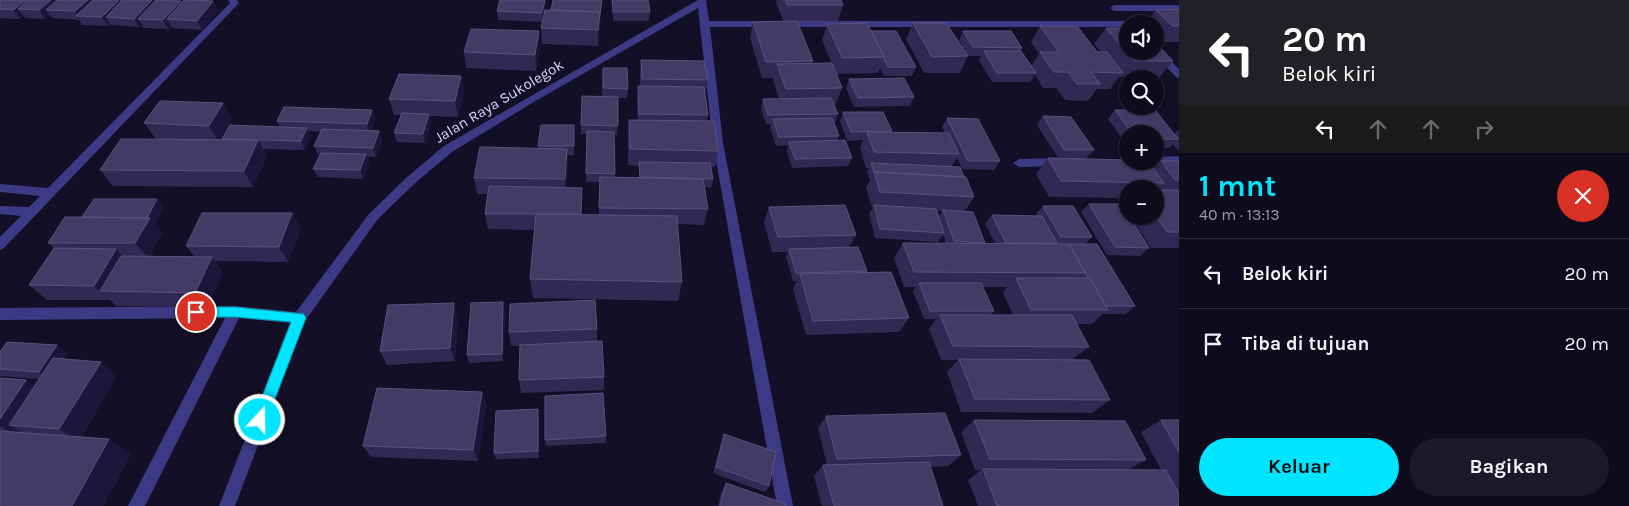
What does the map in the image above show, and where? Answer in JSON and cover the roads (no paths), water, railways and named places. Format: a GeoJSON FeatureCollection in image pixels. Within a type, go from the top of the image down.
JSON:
{"type":"FeatureCollection","features":[{"type":"Feature","properties":{"kind":"street"},"geometry":{"type":"LineString","coordinates":[[0,245],[235,4],[232,0]]}},
{"type":"Feature","properties":{"kind":"street"},"geometry":{"type":"LineString","coordinates":[[1107,0],[1120,15]]}},
{"type":"Feature","properties":{"kind":"street"},"geometry":{"type":"LineString","coordinates":[[702,1],[718,143],[785,506]]}},
{"type":"Feature","properties":{"kind":"street","name":"Jalan Raya Sukolegok"},"geometry":{"type":"LineString","coordinates":[[227,506],[299,318],[374,217],[410,181],[448,149],[702,1]]}},
{"type":"Feature","properties":{"kind":"street"},"geometry":{"type":"LineString","coordinates":[[1114,8],[1179,8]]}},
{"type":"Feature","properties":{"kind":"street"},"geometry":{"type":"LineString","coordinates":[[704,24],[1119,24]]}},
{"type":"Feature","properties":{"kind":"street"},"geometry":{"type":"LineString","coordinates":[[1164,59],[1179,75]]}},
{"type":"Feature","properties":{"kind":"street"},"geometry":{"type":"LineString","coordinates":[[1164,160],[1179,160]]}},
{"type":"Feature","properties":{"kind":"street"},"geometry":{"type":"LineString","coordinates":[[1019,163],[1078,162]]}},
{"type":"Feature","properties":{"kind":"street"},"geometry":{"type":"LineString","coordinates":[[0,188],[52,193]]}},
{"type":"Feature","properties":{"kind":"street"},"geometry":{"type":"LineString","coordinates":[[0,210],[32,212]]}},
{"type":"Feature","properties":{"kind":"street"},"geometry":{"type":"LineString","coordinates":[[0,314],[235,312],[299,318]]}},
{"type":"Feature","properties":{"kind":"street"},"geometry":{"type":"LineString","coordinates":[[136,506],[235,312]]}}]}
